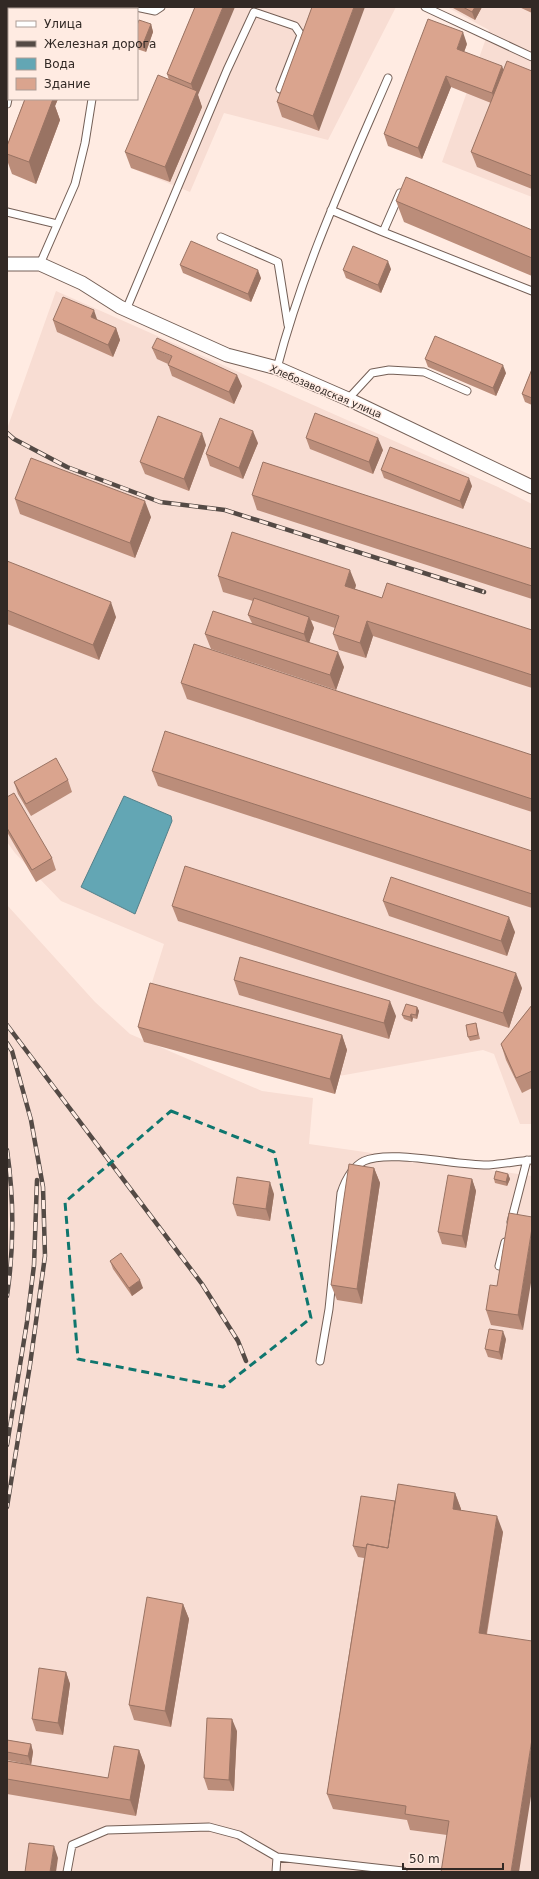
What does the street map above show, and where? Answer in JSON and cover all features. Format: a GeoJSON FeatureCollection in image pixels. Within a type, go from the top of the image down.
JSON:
{"type":"FeatureCollection","features":[{"type":"Feature","properties":{"kind":"street","name":"Хлебозаводская улица"},"geometry":{"type":"LineString","coordinates":[[7,264],[40,264],[82,283],[126,310],[227,354],[277,368],[531,483]]}},
{"type":"Feature","properties":{"kind":"lane"},"geometry":{"type":"LineString","coordinates":[[136,7],[155,11],[161,7]]}},
{"type":"Feature","properties":{"kind":"lane"},"geometry":{"type":"LineString","coordinates":[[425,7],[532,57]]}},
{"type":"Feature","properties":{"kind":"lane"},"geometry":{"type":"LineString","coordinates":[[126,310],[224,78],[254,12],[295,26],[302,35],[280,89]]}},
{"type":"Feature","properties":{"kind":"lane"},"geometry":{"type":"LineString","coordinates":[[277,368],[288,326],[331,210],[388,78]]}},
{"type":"Feature","properties":{"kind":"lane"},"geometry":{"type":"LineString","coordinates":[[40,264],[75,184],[85,143],[92,100]]}},
{"type":"Feature","properties":{"kind":"lane"},"geometry":{"type":"LineString","coordinates":[[383,232],[404,183]]}},
{"type":"Feature","properties":{"kind":"lane"},"geometry":{"type":"LineString","coordinates":[[331,210],[532,291]]}},
{"type":"Feature","properties":{"kind":"lane"},"geometry":{"type":"LineString","coordinates":[[7,212],[57,224]]}},
{"type":"Feature","properties":{"kind":"lane"},"geometry":{"type":"LineString","coordinates":[[221,237],[278,262],[288,326]]}},
{"type":"Feature","properties":{"kind":"lane"},"geometry":{"type":"LineString","coordinates":[[348,399],[372,373],[389,370],[424,372],[468,391]]}},
{"type":"Feature","properties":{"kind":"lane"},"geometry":{"type":"LineString","coordinates":[[320,1361],[329,1309],[341,1193],[345,1181],[359,1164],[366,1160],[389,1157],[489,1165],[530,1160],[509,1228]]}},
{"type":"Feature","properties":{"kind":"lane"},"geometry":{"type":"LineString","coordinates":[[498,1266],[507,1236]]}},
{"type":"Feature","properties":{"kind":"lane"},"geometry":{"type":"LineString","coordinates":[[67,1872],[72,1846],[107,1830],[209,1827],[239,1835],[277,1857],[403,1871]]}},
{"type":"Feature","properties":{"kind":"lane"},"geometry":{"type":"LineString","coordinates":[[276,1872],[277,1857]]}},
{"type":"Feature","properties":{"kind":"highlighted area"},"geometry":{"type":"Polygon","coordinates":[[[171,1111],[274,1152],[311,1318],[223,1387],[78,1359],[65,1202],[171,1111]]]}},
{"type":"Feature","properties":{"kind":"shaded area"},"geometry":{"type":"Polygon","coordinates":[[[198,7],[396,7],[328,140],[224,113],[190,192],[131,168],[198,7]]]}},
{"type":"Feature","properties":{"kind":"shaded area"},"geometry":{"type":"Polygon","coordinates":[[[447,7],[532,7],[532,197],[442,162],[489,30],[447,7]]]}},
{"type":"Feature","properties":{"kind":"shaded area"},"geometry":{"type":"Polygon","coordinates":[[[56,291],[498,487],[532,504],[532,1124],[520,1124],[494,1054],[483,1050],[317,1080],[139,1024],[164,944],[61,901],[15,853],[7,842],[7,429],[56,291]]]}},
{"type":"Feature","properties":{"kind":"shaded area"},"geometry":{"type":"Polygon","coordinates":[[[7,905],[95,1002],[130,1034],[262,1091],[313,1098],[309,1144],[532,1176],[532,1872],[7,1872],[7,905]]]}},
{"type":"Feature","properties":{"kind":"water"},"geometry":{"type":"Polygon","coordinates":[[[124,796],[171,816],[172,821],[135,914],[81,887],[124,796]]]}},
{"type":"Feature","properties":{"kind":"building"},"geometry":{"type":"Polygon","coordinates":[[[37,7],[64,7],[64,8],[37,7]]]}},
{"type":"Feature","properties":{"kind":"building"},"geometry":{"type":"Polygon","coordinates":[[[195,7],[223,7],[191,84],[167,74],[195,7]]]}},
{"type":"Feature","properties":{"kind":"building"},"geometry":{"type":"Polygon","coordinates":[[[312,7],[354,7],[313,116],[277,102],[312,7]]]}},
{"type":"Feature","properties":{"kind":"building"},"geometry":{"type":"Polygon","coordinates":[[[463,7],[475,7],[472,12],[463,7]]]}},
{"type":"Feature","properties":{"kind":"building"},"geometry":{"type":"Polygon","coordinates":[[[428,19],[463,32],[457,49],[502,66],[492,93],[446,76],[418,148],[384,134],[428,19]]]}},
{"type":"Feature","properties":{"kind":"building"},"geometry":{"type":"Polygon","coordinates":[[[139,20],[151,24],[143,44],[138,42],[139,20]]]}},
{"type":"Feature","properties":{"kind":"building"},"geometry":{"type":"Polygon","coordinates":[[[507,61],[532,71],[532,176],[471,152],[507,61]]]}},
{"type":"Feature","properties":{"kind":"building"},"geometry":{"type":"Polygon","coordinates":[[[158,75],[197,91],[165,167],[125,152],[158,75]]]}},
{"type":"Feature","properties":{"kind":"building"},"geometry":{"type":"Polygon","coordinates":[[[25,100],[53,100],[29,162],[7,154],[7,146],[25,100]]]}},
{"type":"Feature","properties":{"kind":"building"},"geometry":{"type":"Polygon","coordinates":[[[406,177],[532,230],[532,258],[396,201],[406,177]]]}},
{"type":"Feature","properties":{"kind":"building"},"geometry":{"type":"Polygon","coordinates":[[[191,241],[258,270],[248,294],[180,265],[191,241]]]}},
{"type":"Feature","properties":{"kind":"building"},"geometry":{"type":"Polygon","coordinates":[[[353,246],[388,261],[378,285],[343,270],[353,246]]]}},
{"type":"Feature","properties":{"kind":"building"},"geometry":{"type":"Polygon","coordinates":[[[63,297],[94,310],[91,317],[116,328],[108,345],[53,320],[63,297]]]}},
{"type":"Feature","properties":{"kind":"building"},"geometry":{"type":"Polygon","coordinates":[[[435,336],[503,365],[493,388],[425,359],[435,336]]]}},
{"type":"Feature","properties":{"kind":"building"},"geometry":{"type":"Polygon","coordinates":[[[157,338],[237,375],[229,392],[168,365],[172,356],[152,348],[157,338]]]}},
{"type":"Feature","properties":{"kind":"building"},"geometry":{"type":"Polygon","coordinates":[[[532,369],[532,398],[522,394],[532,369]]]}},
{"type":"Feature","properties":{"kind":"building"},"geometry":{"type":"Polygon","coordinates":[[[315,413],[378,438],[369,462],[306,438],[315,413]]]}},
{"type":"Feature","properties":{"kind":"building"},"geometry":{"type":"Polygon","coordinates":[[[158,416],[202,433],[184,479],[140,462],[158,416]]]}},
{"type":"Feature","properties":{"kind":"building"},"geometry":{"type":"Polygon","coordinates":[[[220,418],[253,431],[239,468],[206,454],[220,418]]]}},
{"type":"Feature","properties":{"kind":"building"},"geometry":{"type":"Polygon","coordinates":[[[390,447],[469,478],[460,501],[381,470],[390,447]]]}},
{"type":"Feature","properties":{"kind":"building"},"geometry":{"type":"Polygon","coordinates":[[[31,458],[145,501],[130,543],[15,499],[31,458]]]}},
{"type":"Feature","properties":{"kind":"building"},"geometry":{"type":"Polygon","coordinates":[[[263,462],[532,549],[532,586],[252,495],[263,462]]]}},
{"type":"Feature","properties":{"kind":"building"},"geometry":{"type":"Polygon","coordinates":[[[232,532],[350,570],[345,586],[382,598],[387,583],[532,630],[532,675],[367,621],[360,643],[333,634],[339,616],[218,576],[232,532]]]}},
{"type":"Feature","properties":{"kind":"building"},"geometry":{"type":"Polygon","coordinates":[[[7,561],[111,602],[93,645],[7,610],[7,561]]]}},
{"type":"Feature","properties":{"kind":"building"},"geometry":{"type":"Polygon","coordinates":[[[254,598],[309,617],[304,634],[248,615],[254,598]]]}},
{"type":"Feature","properties":{"kind":"building"},"geometry":{"type":"Polygon","coordinates":[[[213,611],[338,652],[330,675],[205,634],[213,611]]]}},
{"type":"Feature","properties":{"kind":"building"},"geometry":{"type":"Polygon","coordinates":[[[194,644],[532,755],[532,799],[181,683],[194,644]]]}},
{"type":"Feature","properties":{"kind":"building"},"geometry":{"type":"Polygon","coordinates":[[[165,731],[532,851],[532,894],[152,771],[165,731]]]}},
{"type":"Feature","properties":{"kind":"building"},"geometry":{"type":"Polygon","coordinates":[[[56,758],[68,780],[26,804],[14,782],[56,758]]]}},
{"type":"Feature","properties":{"kind":"building"},"geometry":{"type":"Polygon","coordinates":[[[14,793],[52,858],[32,870],[7,828],[7,797],[14,793]]]}},
{"type":"Feature","properties":{"kind":"building"},"geometry":{"type":"Polygon","coordinates":[[[185,866],[516,973],[503,1013],[172,906],[185,866]]]}},
{"type":"Feature","properties":{"kind":"building"},"geometry":{"type":"Polygon","coordinates":[[[391,877],[509,917],[501,941],[383,901],[391,877]]]}},
{"type":"Feature","properties":{"kind":"building"},"geometry":{"type":"Polygon","coordinates":[[[240,957],[390,1001],[384,1023],[234,980],[240,957]]]}},
{"type":"Feature","properties":{"kind":"building"},"geometry":{"type":"Polygon","coordinates":[[[150,983],[342,1035],[330,1079],[138,1027],[150,983]]]}},
{"type":"Feature","properties":{"kind":"building"},"geometry":{"type":"Polygon","coordinates":[[[406,1004],[417,1007],[416,1015],[411,1014],[410,1017],[402,1015],[406,1004]]]}},
{"type":"Feature","properties":{"kind":"building"},"geometry":{"type":"Polygon","coordinates":[[[532,1005],[532,1071],[516,1078],[501,1044],[532,1005]]]}},
{"type":"Feature","properties":{"kind":"building"},"geometry":{"type":"Polygon","coordinates":[[[476,1023],[478,1035],[468,1037],[466,1025],[476,1023]]]}},
{"type":"Feature","properties":{"kind":"building"},"geometry":{"type":"Polygon","coordinates":[[[349,1164],[374,1168],[357,1289],[331,1285],[349,1164]]]}},
{"type":"Feature","properties":{"kind":"building"},"geometry":{"type":"Polygon","coordinates":[[[496,1171],[508,1174],[506,1182],[494,1179],[496,1171]]]}},
{"type":"Feature","properties":{"kind":"building"},"geometry":{"type":"Polygon","coordinates":[[[448,1175],[472,1179],[462,1236],[438,1232],[448,1175]]]}},
{"type":"Feature","properties":{"kind":"building"},"geometry":{"type":"Polygon","coordinates":[[[237,1177],[270,1182],[266,1209],[233,1204],[237,1177]]]}},
{"type":"Feature","properties":{"kind":"building"},"geometry":{"type":"Polygon","coordinates":[[[509,1213],[532,1217],[532,1228],[518,1315],[486,1310],[490,1285],[497,1286],[509,1213]]]}},
{"type":"Feature","properties":{"kind":"building"},"geometry":{"type":"Polygon","coordinates":[[[121,1253],[140,1280],[129,1288],[110,1261],[121,1253]]]}},
{"type":"Feature","properties":{"kind":"building"},"geometry":{"type":"Polygon","coordinates":[[[489,1329],[503,1331],[499,1352],[485,1349],[489,1329]]]}},
{"type":"Feature","properties":{"kind":"building"},"geometry":{"type":"Polygon","coordinates":[[[398,1484],[455,1493],[453,1509],[497,1516],[479,1633],[532,1641],[532,1739],[511,1872],[441,1872],[449,1821],[405,1814],[406,1806],[327,1794],[367,1544],[388,1548],[398,1484]]]}},
{"type":"Feature","properties":{"kind":"building"},"geometry":{"type":"Polygon","coordinates":[[[361,1496],[395,1501],[388,1548],[367,1544],[366,1548],[353,1546],[361,1496]]]}},
{"type":"Feature","properties":{"kind":"building"},"geometry":{"type":"Polygon","coordinates":[[[147,1597],[183,1604],[165,1711],[129,1705],[147,1597]]]}},
{"type":"Feature","properties":{"kind":"building"},"geometry":{"type":"Polygon","coordinates":[[[39,1668],[66,1672],[58,1723],[32,1719],[39,1668]]]}},
{"type":"Feature","properties":{"kind":"building"},"geometry":{"type":"Polygon","coordinates":[[[207,1718],[232,1719],[229,1780],[204,1778],[207,1718]]]}},
{"type":"Feature","properties":{"kind":"building"},"geometry":{"type":"Polygon","coordinates":[[[7,1740],[31,1744],[28,1756],[7,1752],[7,1740]]]}},
{"type":"Feature","properties":{"kind":"building"},"geometry":{"type":"Polygon","coordinates":[[[114,1746],[139,1750],[130,1800],[7,1779],[7,1761],[108,1778],[114,1746]]]}},
{"type":"Feature","properties":{"kind":"building"},"geometry":{"type":"Polygon","coordinates":[[[29,1843],[54,1846],[50,1872],[25,1872],[29,1843]]]}},
{"type":"Feature","properties":{"kind":"railway"},"geometry":{"type":"LineString","coordinates":[[7,433],[14,439],[67,467],[160,502],[225,510],[484,592]]}},
{"type":"Feature","properties":{"kind":"railway"},"geometry":{"type":"LineString","coordinates":[[7,1025],[202,1284],[238,1341],[246,1361]]}},
{"type":"Feature","properties":{"kind":"railway"},"geometry":{"type":"LineString","coordinates":[[7,1043],[12,1051],[31,1120],[43,1187],[45,1256],[30,1365],[7,1507]]}},
{"type":"Feature","properties":{"kind":"railway"},"geometry":{"type":"LineString","coordinates":[[7,1150],[12,1205],[11,1260],[7,1296]]}},
{"type":"Feature","properties":{"kind":"railway"},"geometry":{"type":"LineString","coordinates":[[7,1445],[27,1322],[34,1265],[37,1180]]}}]}
